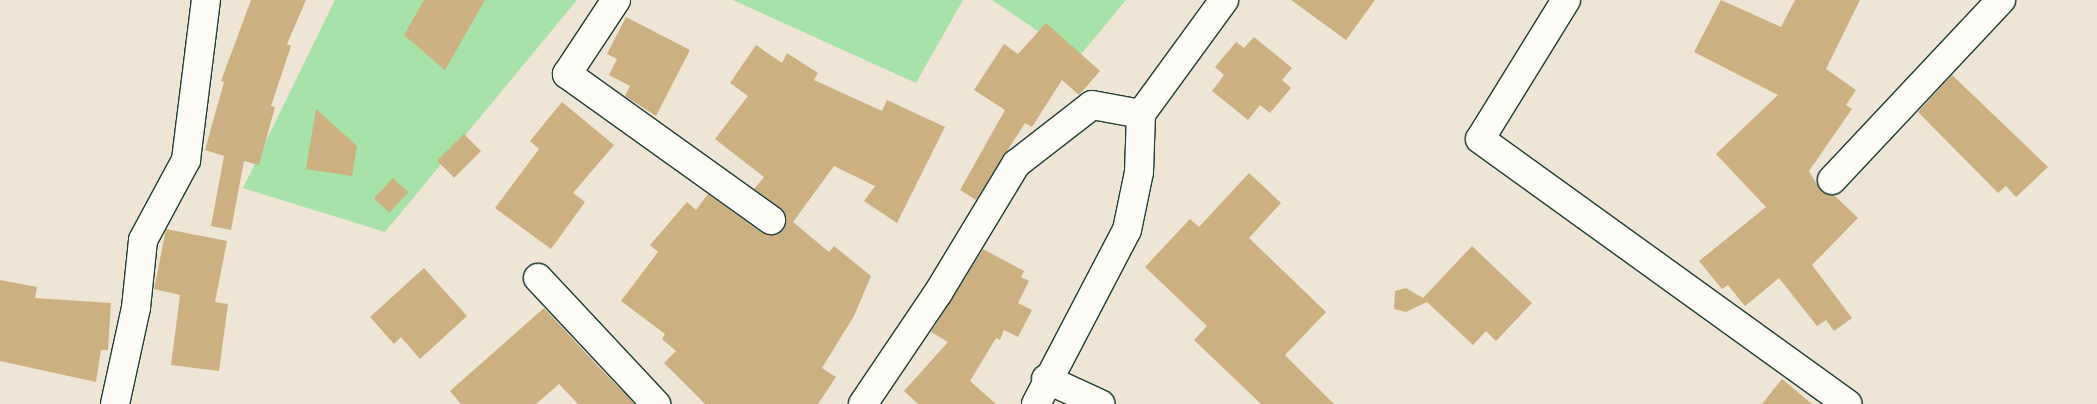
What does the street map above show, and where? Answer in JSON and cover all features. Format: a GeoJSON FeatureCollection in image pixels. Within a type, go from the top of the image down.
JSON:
{"type":"FeatureCollection","features":[{"type":"Feature","properties":{"kind":"street"},"geometry":{"type":"LineString","coordinates":[[115,404],[136,308],[144,240],[186,160],[206,0]]}},
{"type":"Feature","properties":{"kind":"street"},"geometry":{"type":"LineString","coordinates":[[616,0],[567,74],[771,220]]}},
{"type":"Feature","properties":{"kind":"street"},"geometry":{"type":"LineString","coordinates":[[1100,404],[1041,392],[1127,230],[1139,172],[1141,114],[1224,0]]}},
{"type":"Feature","properties":{"kind":"street"},"geometry":{"type":"LineString","coordinates":[[1566,0],[1480,139],[1847,404]]}},
{"type":"Feature","properties":{"kind":"street"},"geometry":{"type":"LineString","coordinates":[[1832,180],[2001,0]]}},
{"type":"Feature","properties":{"kind":"street"},"geometry":{"type":"LineString","coordinates":[[862,404],[938,293],[1016,164],[1092,105],[1141,114]]}},
{"type":"Feature","properties":{"kind":"street"},"geometry":{"type":"LineString","coordinates":[[538,278],[656,404]]}},
{"type":"Feature","properties":{"kind":"green space"},"geometry":{"type":"Polygon","coordinates":[[[335,0],[577,0],[385,232],[243,188],[335,0]]]}},
{"type":"Feature","properties":{"kind":"green space"},"geometry":{"type":"Polygon","coordinates":[[[733,0],[963,0],[916,83],[733,0]]]}},
{"type":"Feature","properties":{"kind":"green space"},"geometry":{"type":"Polygon","coordinates":[[[992,0],[1126,0],[1078,58],[992,0]]]}},
{"type":"Feature","properties":{"kind":"building"},"geometry":{"type":"Polygon","coordinates":[[[251,0],[306,0],[287,44],[291,46],[271,106],[275,107],[259,165],[244,161],[231,230],[211,226],[224,156],[205,150],[224,82],[221,81],[251,0]]]}},
{"type":"Feature","properties":{"kind":"building"},"geometry":{"type":"Polygon","coordinates":[[[424,0],[485,0],[445,70],[404,35],[424,0]]]}},
{"type":"Feature","properties":{"kind":"building"},"geometry":{"type":"Polygon","coordinates":[[[1291,0],[1375,0],[1346,40],[1291,0]]]}},
{"type":"Feature","properties":{"kind":"building"},"geometry":{"type":"Polygon","coordinates":[[[1721,0],[1781,27],[1795,0],[1860,0],[1826,69],[1856,90],[1846,105],[1852,109],[1809,171],[1821,191],[1834,195],[1858,218],[1812,265],[1852,318],[1834,331],[1826,320],[1817,326],[1779,278],[1745,306],[1728,285],[1722,289],[1699,261],[1766,207],[1716,154],[1778,95],[1694,52],[1721,0]]]}},
{"type":"Feature","properties":{"kind":"building"},"geometry":{"type":"Polygon","coordinates":[[[626,17],[690,50],[656,116],[625,96],[630,86],[609,75],[617,59],[607,54],[626,17]]]}},
{"type":"Feature","properties":{"kind":"building"},"geometry":{"type":"Polygon","coordinates":[[[1046,23],[1100,71],[1079,95],[1062,80],[1032,127],[1025,123],[976,200],[960,190],[1005,110],[974,90],[1004,44],[1018,54],[1046,23]]]}},
{"type":"Feature","properties":{"kind":"building"},"geometry":{"type":"Polygon","coordinates":[[[1254,37],[1292,68],[1282,80],[1291,88],[1270,113],[1260,105],[1248,120],[1212,91],[1224,75],[1215,67],[1236,42],[1244,48],[1254,37]]]}},
{"type":"Feature","properties":{"kind":"building"},"geometry":{"type":"Polygon","coordinates":[[[756,45],[782,63],[787,53],[818,73],[814,80],[882,111],[887,100],[945,127],[897,223],[864,201],[875,186],[834,166],[793,222],[829,252],[834,246],[871,276],[854,316],[822,368],[836,377],[818,404],[705,404],[664,363],[676,351],[662,339],[665,334],[621,301],[658,252],[650,245],[687,202],[696,210],[708,194],[762,233],[777,234],[784,229],[785,213],[754,189],[764,177],[715,139],[748,96],[730,83],[756,45]]]}},
{"type":"Feature","properties":{"kind":"building"},"geometry":{"type":"Polygon","coordinates":[[[1952,75],[2048,167],[2016,197],[2006,186],[1998,193],[1918,112],[1952,75]]]}},
{"type":"Feature","properties":{"kind":"building"},"geometry":{"type":"Polygon","coordinates":[[[562,102],[614,145],[573,193],[585,202],[551,249],[495,208],[539,149],[530,141],[562,102]]]}},
{"type":"Feature","properties":{"kind":"building"},"geometry":{"type":"Polygon","coordinates":[[[316,109],[357,146],[352,176],[306,169],[316,109]]]}},
{"type":"Feature","properties":{"kind":"building"},"geometry":{"type":"Polygon","coordinates":[[[464,134],[481,151],[454,178],[437,161],[464,134]]]}},
{"type":"Feature","properties":{"kind":"building"},"geometry":{"type":"Polygon","coordinates":[[[1249,173],[1281,203],[1249,238],[1326,312],[1285,355],[1334,404],[1261,404],[1194,340],[1207,326],[1145,267],[1190,219],[1199,227],[1249,173]]]}},
{"type":"Feature","properties":{"kind":"building"},"geometry":{"type":"Polygon","coordinates":[[[393,178],[408,192],[389,213],[374,198],[393,178]]]}},
{"type":"Feature","properties":{"kind":"building"},"geometry":{"type":"Polygon","coordinates":[[[166,229],[227,241],[215,302],[228,304],[219,371],[171,365],[180,295],[154,289],[166,229]]]}},
{"type":"Feature","properties":{"kind":"building"},"geometry":{"type":"Polygon","coordinates":[[[1472,246],[1532,303],[1496,341],[1486,331],[1473,345],[1427,302],[1406,312],[1394,309],[1395,291],[1406,288],[1423,298],[1472,246]]]}},
{"type":"Feature","properties":{"kind":"building"},"geometry":{"type":"Polygon","coordinates":[[[983,249],[1024,271],[1021,277],[1029,281],[1018,303],[1032,310],[1018,337],[1004,330],[1000,340],[996,338],[970,381],[996,404],[918,404],[904,391],[948,342],[931,332],[983,249]]]}},
{"type":"Feature","properties":{"kind":"building"},"geometry":{"type":"Polygon","coordinates":[[[424,268],[467,316],[420,359],[401,337],[394,344],[370,317],[424,268]]]}},
{"type":"Feature","properties":{"kind":"building"},"geometry":{"type":"Polygon","coordinates":[[[0,280],[37,287],[35,298],[111,303],[108,350],[101,350],[96,382],[0,361],[0,280]]]}},
{"type":"Feature","properties":{"kind":"building"},"geometry":{"type":"Polygon","coordinates":[[[544,308],[635,404],[578,404],[559,384],[536,404],[461,404],[450,391],[544,308]]]}},
{"type":"Feature","properties":{"kind":"building"},"geometry":{"type":"Polygon","coordinates":[[[1782,379],[1812,404],[1762,404],[1782,379]]]}}]}
